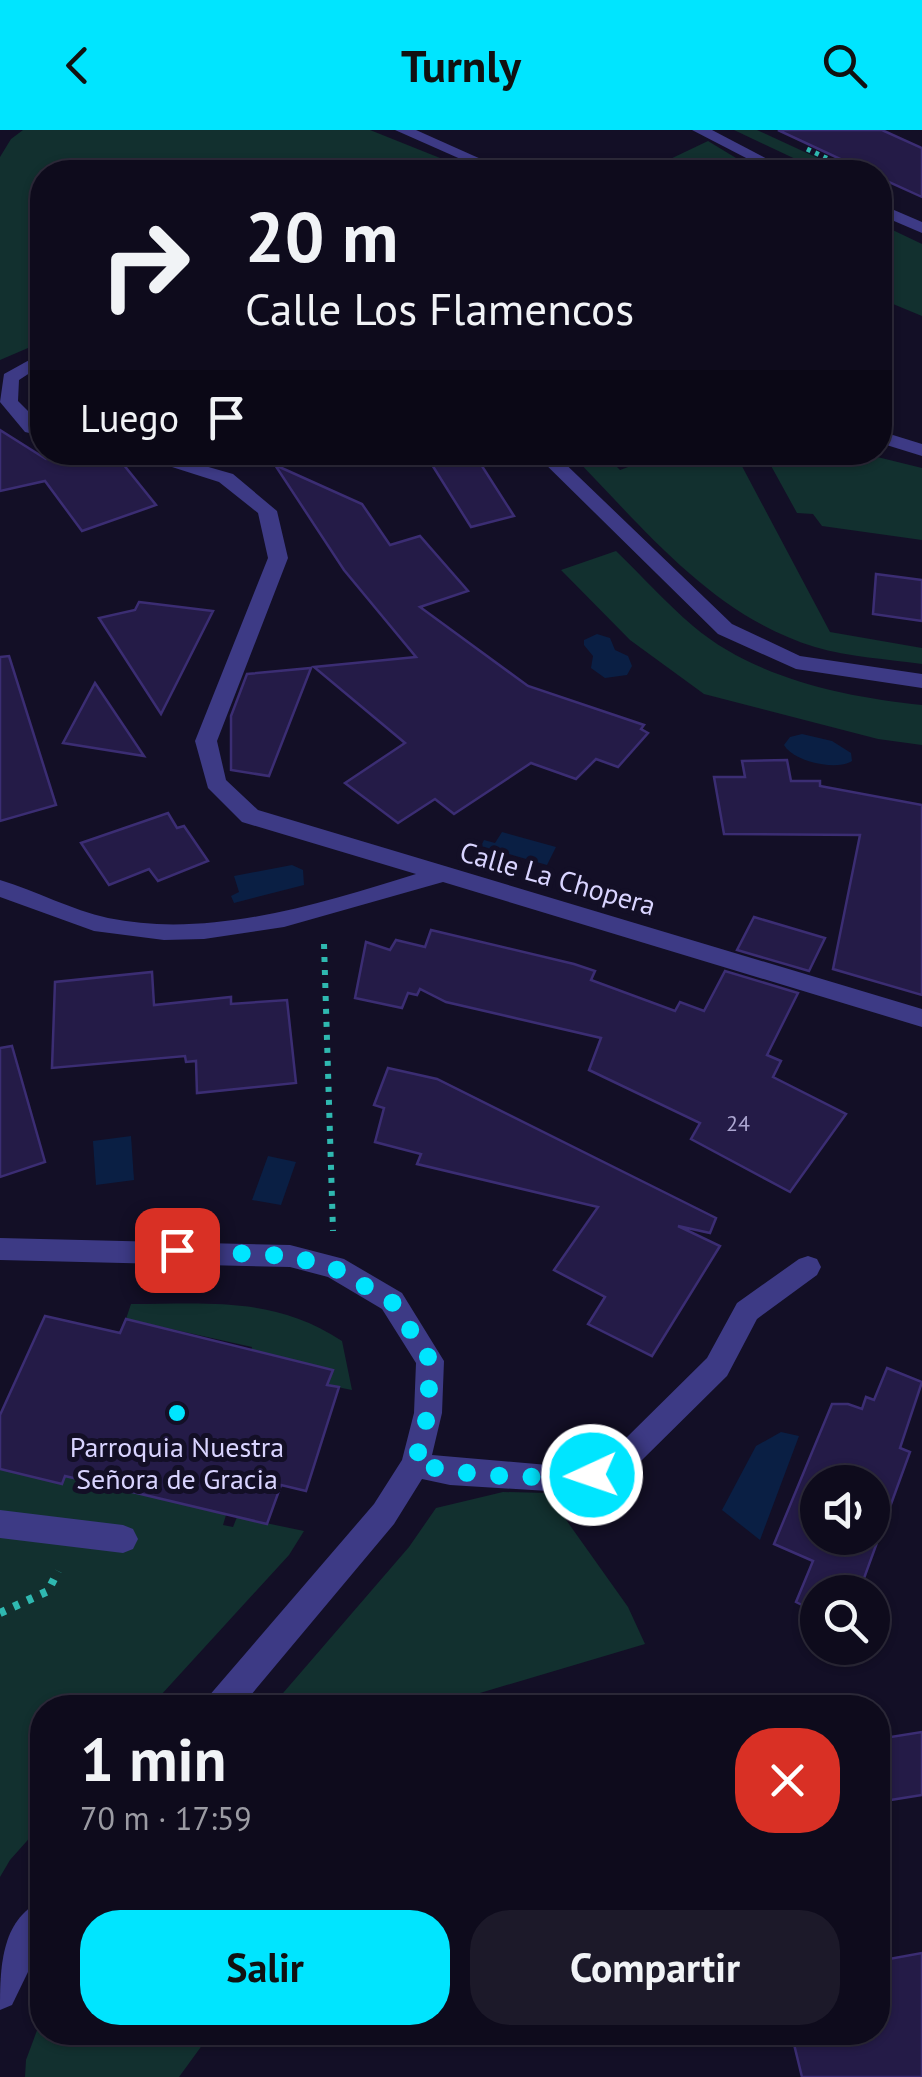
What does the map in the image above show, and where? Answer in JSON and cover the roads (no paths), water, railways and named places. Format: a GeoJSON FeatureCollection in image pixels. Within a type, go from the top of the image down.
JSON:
{"type":"FeatureCollection","features":[{"type":"Feature","properties":{"kind":"street"},"geometry":{"type":"LineString","coordinates":[[403,130],[474,160]]}},
{"type":"Feature","properties":{"kind":"street"},"geometry":{"type":"LineString","coordinates":[[700,130],[760,160]]}},
{"type":"Feature","properties":{"kind":"street"},"geometry":{"type":"LineString","coordinates":[[892,215],[922,228]]}},
{"type":"Feature","properties":{"kind":"street"},"geometry":{"type":"LineString","coordinates":[[30,366],[10,378],[9,402],[30,428]]}},
{"type":"Feature","properties":{"kind":"street"},"geometry":{"type":"LineString","coordinates":[[892,441],[922,450]]}},
{"type":"Feature","properties":{"kind":"street"},"geometry":{"type":"LineString","coordinates":[[180,465],[226,478],[267,511],[278,558],[206,741],[216,784],[250,816],[440,875]]}},
{"type":"Feature","properties":{"kind":"street"},"geometry":{"type":"LineString","coordinates":[[556,465],[726,629],[796,662],[922,681]]}},
{"type":"Feature","properties":{"kind":"street","name":"Calle La Chopera"},"geometry":{"type":"LineString","coordinates":[[0,888],[120,929],[206,934],[367,897],[440,875],[922,1018]]}},
{"type":"Feature","properties":{"kind":"street"},"geometry":{"type":"LineString","coordinates":[[0,1249],[290,1256],[334,1268],[392,1302],[430,1360],[428,1413],[415,1464],[384,1514],[230,1695]]}},
{"type":"Feature","properties":{"kind":"street"},"geometry":{"type":"LineString","coordinates":[[415,1464],[450,1472],[528,1477],[592,1475],[632,1450],[717,1368],[746,1311],[808,1267]]}},
{"type":"Feature","properties":{"kind":"street"},"geometry":{"type":"LineString","coordinates":[[0,1524],[123,1539]]}},
{"type":"Feature","properties":{"kind":"street"},"geometry":{"type":"LineString","coordinates":[[0,1993],[30,1932]]}},
{"type":"Feature","properties":{"kind":"water"},"geometry":{"type":"Polygon","coordinates":[[[597,634],[610,638],[615,650],[628,656],[632,666],[627,675],[605,678],[591,668],[593,656],[584,640],[597,634]]]}},
{"type":"Feature","properties":{"kind":"water"},"geometry":{"type":"Polygon","coordinates":[[[802,734],[832,741],[851,753],[852,761],[826,765],[797,756],[784,745],[790,737],[802,734]]]}},
{"type":"Feature","properties":{"kind":"water"},"geometry":{"type":"Polygon","coordinates":[[[502,832],[556,847],[547,865],[481,846],[484,840],[495,843],[502,832]]]}},
{"type":"Feature","properties":{"kind":"water"},"geometry":{"type":"Polygon","coordinates":[[[292,865],[303,870],[304,885],[234,903],[231,896],[239,892],[234,876],[292,865]]]}},
{"type":"Feature","properties":{"kind":"water"},"geometry":{"type":"Polygon","coordinates":[[[131,1136],[134,1180],[96,1185],[93,1141],[131,1136]]]}},
{"type":"Feature","properties":{"kind":"water"},"geometry":{"type":"Polygon","coordinates":[[[268,1156],[296,1162],[281,1205],[252,1200],[268,1156]]]}},
{"type":"Feature","properties":{"kind":"water"},"geometry":{"type":"Polygon","coordinates":[[[781,1432],[799,1436],[760,1540],[722,1510],[756,1446],[781,1432]]]}},
{"type":"Feature","properties":{"kind":"place","name":"Parroquia Nuestra Señora de Gracia"},"geometry":{"type":"Point","coordinates":[177,1413]}}]}
